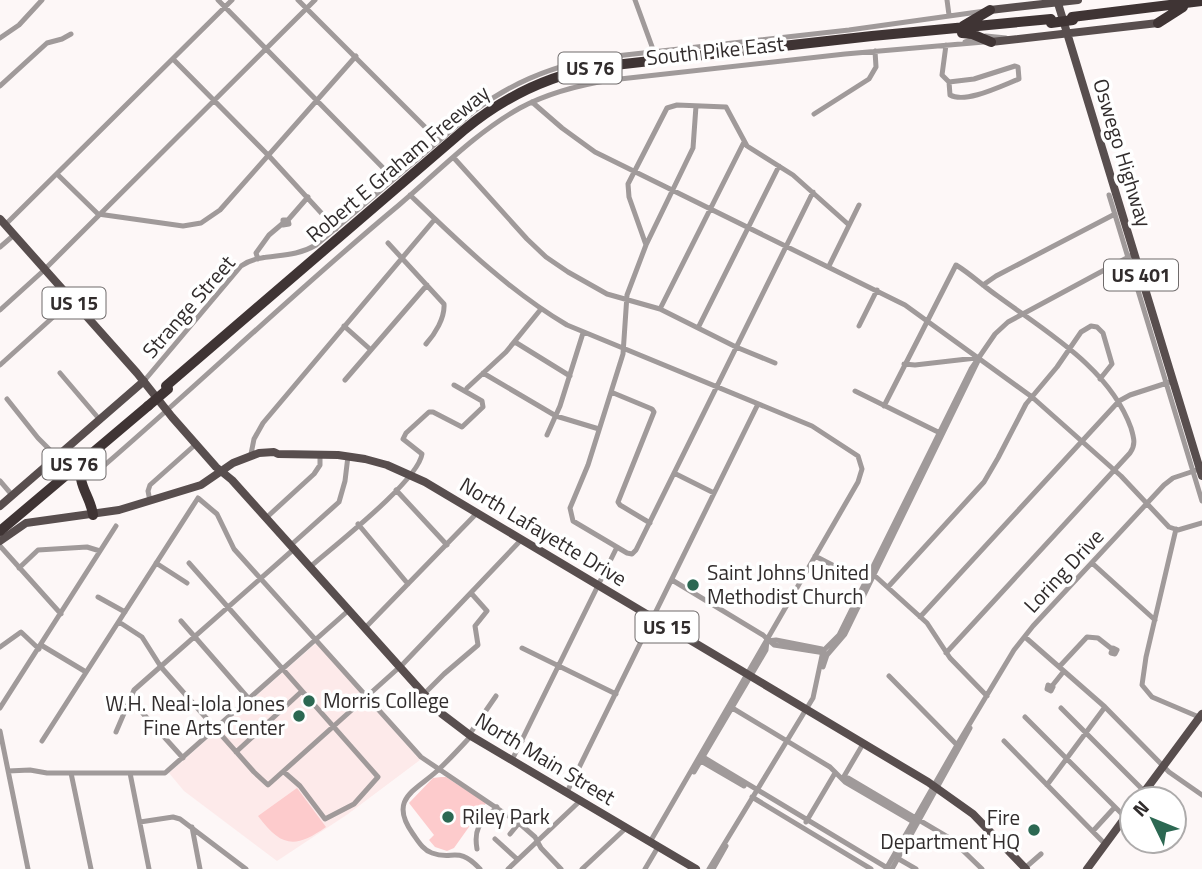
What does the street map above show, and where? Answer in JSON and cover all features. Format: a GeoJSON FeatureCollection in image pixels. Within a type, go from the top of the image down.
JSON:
{"type":"FeatureCollection","features":[{"type":"Feature","properties":{"kind":"highway"},"geometry":{"type":"LineString","coordinates":[[1156,24],[1168,19],[1180,2]]}},
{"type":"Feature","properties":{"kind":"highway","name":"Robert E Graham Freeway"},"geometry":{"type":"LineString","coordinates":[[1073,18],[1180,2],[1202,2]]}},
{"type":"Feature","properties":{"kind":"highway","name":"Robert E Graham Freeway"},"geometry":{"type":"LineString","coordinates":[[0,531],[464,130],[496,105],[535,85],[565,74],[597,67],[963,34],[1202,2]]}},
{"type":"Feature","properties":{"kind":"highway"},"geometry":{"type":"LineString","coordinates":[[963,34],[990,10]]}},
{"type":"Feature","properties":{"kind":"highway"},"geometry":{"type":"LineString","coordinates":[[962,14],[965,18],[963,34]]}},
{"type":"Feature","properties":{"kind":"highway"},"geometry":{"type":"LineString","coordinates":[[963,34],[969,33],[991,42]]}},
{"type":"Feature","properties":{"kind":"highway"},"geometry":{"type":"LineString","coordinates":[[59,459],[69,463],[89,454]]}},
{"type":"Feature","properties":{"kind":"highway"},"geometry":{"type":"LineString","coordinates":[[89,454],[80,476],[93,515]]}},
{"type":"Feature","properties":{"kind":"highway"},"geometry":{"type":"LineString","coordinates":[[53,485],[62,471],[59,459]]}},
{"type":"Feature","properties":{"kind":"highway"},"geometry":{"type":"LineString","coordinates":[[53,485],[70,481],[78,484],[89,500]]}},
{"type":"Feature","properties":{"kind":"highway","name":"Robert E Graham Freeway"},"geometry":{"type":"LineString","coordinates":[[0,524],[53,485]]}},
{"type":"Feature","properties":{"kind":"main road"},"geometry":{"type":"LineString","coordinates":[[990,10],[1078,0]]}},
{"type":"Feature","properties":{"kind":"main road","name":"Oswego Highway"},"geometry":{"type":"LineString","coordinates":[[1057,1],[1131,256],[1198,472]]}},
{"type":"Feature","properties":{"kind":"main road","name":"South Pike East"},"geometry":{"type":"LineString","coordinates":[[991,42],[1156,24]]}},
{"type":"Feature","properties":{"kind":"main road","name":"US 15"},"geometry":{"type":"LineString","coordinates":[[3,222],[169,411]]}},
{"type":"Feature","properties":{"kind":"main road"},"geometry":{"type":"LineString","coordinates":[[0,506],[59,459],[144,381]]}},
{"type":"Feature","properties":{"kind":"main road"},"geometry":{"type":"LineString","coordinates":[[169,411],[223,471]]}},
{"type":"Feature","properties":{"kind":"main road"},"geometry":{"type":"LineString","coordinates":[[169,411],[175,414],[221,465],[223,471]]}},
{"type":"Feature","properties":{"kind":"main road"},"geometry":{"type":"LineString","coordinates":[[0,544],[26,523],[93,515],[150,501],[201,485],[223,471],[276,453]]}},
{"type":"Feature","properties":{"kind":"main road","name":"North Lafayette Drive"},"geometry":{"type":"LineString","coordinates":[[223,471],[251,454],[276,453],[348,456],[379,462],[411,475],[935,787],[974,814],[1025,869]]}},
{"type":"Feature","properties":{"kind":"main road","name":"North Main Street"},"geometry":{"type":"LineString","coordinates":[[223,471],[450,721],[696,869]]}},
{"type":"Feature","properties":{"kind":"main road"},"geometry":{"type":"LineString","coordinates":[[1149,785],[1201,715]]}},
{"type":"Feature","properties":{"kind":"main road"},"geometry":{"type":"LineString","coordinates":[[1087,869],[1118,826]]}},
{"type":"Feature","properties":{"kind":"street"},"geometry":{"type":"LineString","coordinates":[[0,38],[13,30],[43,0]]}},
{"type":"Feature","properties":{"kind":"street"},"geometry":{"type":"LineString","coordinates":[[218,0],[394,179]]}},
{"type":"Feature","properties":{"kind":"street"},"geometry":{"type":"LineString","coordinates":[[3,222],[57,174],[232,0]]}},
{"type":"Feature","properties":{"kind":"street"},"geometry":{"type":"LineString","coordinates":[[298,0],[439,141]]}},
{"type":"Feature","properties":{"kind":"street"},"geometry":{"type":"LineString","coordinates":[[0,310],[316,0]]}},
{"type":"Feature","properties":{"kind":"street"},"geometry":{"type":"LineString","coordinates":[[635,0],[654,52]]}},
{"type":"Feature","properties":{"kind":"street"},"geometry":{"type":"LineString","coordinates":[[947,0],[949,15]]}},
{"type":"Feature","properties":{"kind":"street","name":"Strange Street"},"geometry":{"type":"LineString","coordinates":[[144,381],[231,276],[246,263],[300,253],[316,245],[488,101],[535,75],[577,62],[849,30],[990,10]]}},
{"type":"Feature","properties":{"kind":"street"},"geometry":{"type":"LineString","coordinates":[[0,86],[47,43],[71,34]]}},
{"type":"Feature","properties":{"kind":"street","name":"South Pike East"},"geometry":{"type":"LineString","coordinates":[[92,477],[410,195],[502,119],[532,102],[573,87],[611,80],[946,45],[963,34],[991,42]]}},
{"type":"Feature","properties":{"kind":"street","name":"South Pike East"},"geometry":{"type":"LineString","coordinates":[[979,37],[1017,39]]}},
{"type":"Feature","properties":{"kind":"street"},"geometry":{"type":"LineString","coordinates":[[946,45],[942,75],[949,82],[950,94],[957,97],[972,96],[1021,77],[1018,67],[1015,66],[974,79],[949,82]]}},
{"type":"Feature","properties":{"kind":"street"},"geometry":{"type":"LineString","coordinates":[[814,114],[869,79],[876,67],[875,51]]}},
{"type":"Feature","properties":{"kind":"street"},"geometry":{"type":"LineString","coordinates":[[57,174],[98,214],[183,226],[201,223],[220,210],[356,56]]}},
{"type":"Feature","properties":{"kind":"street"},"geometry":{"type":"LineString","coordinates":[[173,59],[269,156],[335,229]]}},
{"type":"Feature","properties":{"kind":"street"},"geometry":{"type":"LineString","coordinates":[[532,102],[583,144],[900,302],[1031,397],[1114,470],[1166,525],[1176,530],[1202,523]]}},
{"type":"Feature","properties":{"kind":"street"},"geometry":{"type":"LineString","coordinates":[[646,245],[628,194],[628,184],[667,108],[677,104],[726,107],[744,142],[813,192],[849,225]]}},
{"type":"Feature","properties":{"kind":"street"},"geometry":{"type":"LineString","coordinates":[[696,106],[694,143],[630,283],[626,299],[623,348],[587,470],[569,508],[570,517],[576,523],[617,548],[632,554],[636,550],[813,192]]}},
{"type":"Feature","properties":{"kind":"street"},"geometry":{"type":"LineString","coordinates":[[660,309],[744,142]]}},
{"type":"Feature","properties":{"kind":"street"},"geometry":{"type":"LineString","coordinates":[[454,158],[517,229],[546,257],[597,289],[660,309],[775,363]]}},
{"type":"Feature","properties":{"kind":"street"},"geometry":{"type":"LineString","coordinates":[[698,328],[779,166]]}},
{"type":"Feature","properties":{"kind":"street"},"geometry":{"type":"LineString","coordinates":[[410,195],[483,265],[541,309],[583,333],[812,426],[849,448],[860,460],[862,469],[858,482],[766,641]]}},
{"type":"Feature","properties":{"kind":"street","name":"Oswego Highway"},"geometry":{"type":"LineString","coordinates":[[1109,195],[1118,212]]}},
{"type":"Feature","properties":{"kind":"street"},"geometry":{"type":"LineString","coordinates":[[258,259],[256,253],[269,235],[308,197]]}},
{"type":"Feature","properties":{"kind":"street"},"geometry":{"type":"LineString","coordinates":[[829,266],[859,205]]}},
{"type":"Feature","properties":{"kind":"street"},"geometry":{"type":"LineString","coordinates":[[983,285],[1118,212]]}},
{"type":"Feature","properties":{"kind":"street"},"geometry":{"type":"LineString","coordinates":[[251,454],[254,439],[263,423],[435,219]]}},
{"type":"Feature","properties":{"kind":"street"},"geometry":{"type":"LineString","coordinates":[[0,247],[14,234]]}},
{"type":"Feature","properties":{"kind":"street"},"geometry":{"type":"LineString","coordinates":[[388,243],[443,303],[444,310],[436,330],[426,344]]}},
{"type":"Feature","properties":{"kind":"street"},"geometry":{"type":"LineString","coordinates":[[711,869],[818,694],[825,652],[839,635],[868,583],[971,369],[997,331],[1021,314],[1131,256]]}},
{"type":"Feature","properties":{"kind":"street"},"geometry":{"type":"LineString","coordinates":[[884,406],[955,265],[1069,350],[1100,379],[1119,401],[1135,443],[1132,451],[946,653]]}},
{"type":"Feature","properties":{"kind":"street"},"geometry":{"type":"LineString","coordinates":[[345,380],[427,285]]}},
{"type":"Feature","properties":{"kind":"street"},"geometry":{"type":"LineString","coordinates":[[859,326],[877,290]]}},
{"type":"Feature","properties":{"kind":"street"},"geometry":{"type":"LineString","coordinates":[[0,365],[72,300]]}},
{"type":"Feature","properties":{"kind":"street"},"geometry":{"type":"LineString","coordinates":[[467,388],[514,342],[541,309]]}},
{"type":"Feature","properties":{"kind":"street"},"geometry":{"type":"LineString","coordinates":[[344,326],[371,350]]}},
{"type":"Feature","properties":{"kind":"street"},"geometry":{"type":"LineString","coordinates":[[888,587],[984,482],[1031,397],[1085,329],[1093,326],[1100,329],[1112,364],[1100,379]]}},
{"type":"Feature","properties":{"kind":"street"},"geometry":{"type":"LineString","coordinates":[[547,435],[556,416],[583,333]]}},
{"type":"Feature","properties":{"kind":"street"},"geometry":{"type":"LineString","coordinates":[[514,342],[570,376]]}},
{"type":"Feature","properties":{"kind":"street"},"geometry":{"type":"LineString","coordinates":[[904,364],[979,358]]}},
{"type":"Feature","properties":{"kind":"street"},"geometry":{"type":"LineString","coordinates":[[868,583],[975,372],[979,358]]}},
{"type":"Feature","properties":{"kind":"street"},"geometry":{"type":"LineString","coordinates":[[60,373],[100,420]]}},
{"type":"Feature","properties":{"kind":"street"},"geometry":{"type":"LineString","coordinates":[[483,373],[556,416],[599,429]]}},
{"type":"Feature","properties":{"kind":"street"},"geometry":{"type":"LineString","coordinates":[[920,617],[1119,401],[1170,382]]}},
{"type":"Feature","properties":{"kind":"street"},"geometry":{"type":"LineString","coordinates":[[310,567],[411,475],[422,454],[405,443],[403,439],[406,433],[429,412],[462,427],[483,407],[482,401],[454,385]]}},
{"type":"Feature","properties":{"kind":"street"},"geometry":{"type":"LineString","coordinates":[[855,391],[940,433]]}},
{"type":"Feature","properties":{"kind":"street"},"geometry":{"type":"LineString","coordinates":[[611,392],[654,412],[618,502],[650,523]]}},
{"type":"Feature","properties":{"kind":"street"},"geometry":{"type":"LineString","coordinates":[[7,399],[38,438],[59,459]]}},
{"type":"Feature","properties":{"kind":"street"},"geometry":{"type":"LineString","coordinates":[[567,792],[758,404]]}},
{"type":"Feature","properties":{"kind":"street"},"geometry":{"type":"LineString","coordinates":[[150,501],[148,491],[152,483],[196,444]]}},
{"type":"Feature","properties":{"kind":"street"},"geometry":{"type":"LineString","coordinates":[[266,518],[317,472],[320,455]]}},
{"type":"Feature","properties":{"kind":"street"},"geometry":{"type":"LineString","coordinates":[[116,732],[134,690],[261,578],[337,505],[345,481],[348,456]]}},
{"type":"Feature","properties":{"kind":"street","name":"Oswego Highway"},"geometry":{"type":"LineString","coordinates":[[1198,472],[1202,501]]}},
{"type":"Feature","properties":{"kind":"street","name":"Loring Drive"},"geometry":{"type":"LineString","coordinates":[[888,869],[974,718],[1025,637],[1169,481],[1198,472]]}},
{"type":"Feature","properties":{"kind":"street"},"geometry":{"type":"LineString","coordinates":[[674,473],[714,492]]}},
{"type":"Feature","properties":{"kind":"street"},"geometry":{"type":"LineString","coordinates":[[0,481],[12,495]]}},
{"type":"Feature","properties":{"kind":"street"},"geometry":{"type":"LineString","coordinates":[[396,490],[447,545]]}},
{"type":"Feature","properties":{"kind":"street"},"geometry":{"type":"LineString","coordinates":[[42,741],[198,498],[215,511],[230,543],[417,753],[519,823],[561,869]]}},
{"type":"Feature","properties":{"kind":"street"},"geometry":{"type":"LineString","coordinates":[[365,628],[477,513]]}},
{"type":"Feature","properties":{"kind":"street"},"geometry":{"type":"LineString","coordinates":[[358,524],[408,584]]}},
{"type":"Feature","properties":{"kind":"street"},"geometry":{"type":"LineString","coordinates":[[0,708],[116,526]]}},
{"type":"Feature","properties":{"kind":"street"},"geometry":{"type":"LineString","coordinates":[[1176,530],[1142,675],[1142,687],[1152,697],[1201,715]]}},
{"type":"Feature","properties":{"kind":"street"},"geometry":{"type":"LineString","coordinates":[[119,622],[142,637],[161,667],[266,785],[284,772],[400,667],[522,540]]}},
{"type":"Feature","properties":{"kind":"street"},"geometry":{"type":"LineString","coordinates":[[0,544],[61,614]]}},
{"type":"Feature","properties":{"kind":"street"},"geometry":{"type":"LineString","coordinates":[[19,568],[38,550],[90,547],[100,551]]}},
{"type":"Feature","properties":{"kind":"street"},"geometry":{"type":"LineString","coordinates":[[512,760],[617,548]]}},
{"type":"Feature","properties":{"kind":"street"},"geometry":{"type":"LineString","coordinates":[[815,556],[868,583]]}},
{"type":"Feature","properties":{"kind":"street"},"geometry":{"type":"LineString","coordinates":[[156,563],[187,583]]}},
{"type":"Feature","properties":{"kind":"street"},"geometry":{"type":"LineString","coordinates":[[189,563],[378,777],[354,804],[325,819],[300,786],[284,772]]}},
{"type":"Feature","properties":{"kind":"street"},"geometry":{"type":"LineString","coordinates":[[1093,563],[1155,620]]}},
{"type":"Feature","properties":{"kind":"street"},"geometry":{"type":"LineString","coordinates":[[874,575],[920,617],[946,653],[987,696]]}},
{"type":"Feature","properties":{"kind":"street"},"geometry":{"type":"LineString","coordinates":[[645,869],[654,844],[701,758],[748,675],[767,648],[763,635],[671,580]]}},
{"type":"Feature","properties":{"kind":"street"},"geometry":{"type":"LineString","coordinates":[[424,694],[478,645],[475,626],[486,611],[471,593]]}},
{"type":"Feature","properties":{"kind":"street"},"geometry":{"type":"LineString","coordinates":[[98,597],[125,612]]}},
{"type":"Feature","properties":{"kind":"street"},"geometry":{"type":"LineString","coordinates":[[8,771],[71,774],[164,773],[349,610]]}},
{"type":"Feature","properties":{"kind":"street"},"geometry":{"type":"LineString","coordinates":[[181,621],[250,699]]}},
{"type":"Feature","properties":{"kind":"street"},"geometry":{"type":"LineString","coordinates":[[0,647],[21,632],[40,647],[86,672]]}},
{"type":"Feature","properties":{"kind":"street"},"geometry":{"type":"LineString","coordinates":[[1025,637],[1105,707],[1163,766],[1202,795]]}},
{"type":"Feature","properties":{"kind":"street"},"geometry":{"type":"LineString","coordinates":[[1052,686],[1061,669],[1087,637],[1098,638],[1112,649]]}},
{"type":"Feature","properties":{"kind":"street"},"geometry":{"type":"LineString","coordinates":[[766,641],[776,640],[825,652]]}},
{"type":"Feature","properties":{"kind":"street"},"geometry":{"type":"LineString","coordinates":[[522,648],[616,694]]}},
{"type":"Feature","properties":{"kind":"street"},"geometry":{"type":"LineString","coordinates":[[889,676],[958,747]]}},
{"type":"Feature","properties":{"kind":"street"},"geometry":{"type":"LineString","coordinates":[[236,752],[301,691]]}},
{"type":"Feature","properties":{"kind":"street"},"geometry":{"type":"LineString","coordinates":[[480,869],[459,854],[433,854],[426,850],[408,827],[404,810],[410,791],[440,768],[470,735],[496,696]]}},
{"type":"Feature","properties":{"kind":"street"},"geometry":{"type":"LineString","coordinates":[[130,699],[183,758]]}},
{"type":"Feature","properties":{"kind":"street"},"geometry":{"type":"LineString","coordinates":[[730,707],[833,768],[835,774],[845,782],[954,841],[982,869]]}},
{"type":"Feature","properties":{"kind":"street"},"geometry":{"type":"LineString","coordinates":[[1048,785],[1105,707]]}},
{"type":"Feature","properties":{"kind":"street"},"geometry":{"type":"LineString","coordinates":[[1061,708],[1133,785]]}},
{"type":"Feature","properties":{"kind":"street"},"geometry":{"type":"LineString","coordinates":[[1025,718],[1118,810]]}},
{"type":"Feature","properties":{"kind":"street"},"geometry":{"type":"LineString","coordinates":[[483,720],[522,741]]}},
{"type":"Feature","properties":{"kind":"street"},"geometry":{"type":"LineString","coordinates":[[0,731],[28,869]]}},
{"type":"Feature","properties":{"kind":"street"},"geometry":{"type":"LineString","coordinates":[[1004,741],[1105,844]]}},
{"type":"Feature","properties":{"kind":"street"},"geometry":{"type":"LineString","coordinates":[[843,778],[863,744]]}},
{"type":"Feature","properties":{"kind":"street"},"geometry":{"type":"LineString","coordinates":[[701,758],[803,828],[870,869]]}},
{"type":"Feature","properties":{"kind":"street"},"geometry":{"type":"LineString","coordinates":[[71,774],[90,869]]}},
{"type":"Feature","properties":{"kind":"street"},"geometry":{"type":"LineString","coordinates":[[130,774],[149,869]]}},
{"type":"Feature","properties":{"kind":"street"},"geometry":{"type":"LineString","coordinates":[[803,828],[835,774]]}},
{"type":"Feature","properties":{"kind":"street"},"geometry":{"type":"LineString","coordinates":[[755,794],[807,820],[888,869]]}},
{"type":"Feature","properties":{"kind":"street"},"geometry":{"type":"LineString","coordinates":[[508,869],[581,800]]}},
{"type":"Feature","properties":{"kind":"street"},"geometry":{"type":"LineString","coordinates":[[477,849],[477,828],[497,807]]}},
{"type":"Feature","properties":{"kind":"street"},"geometry":{"type":"LineString","coordinates":[[1093,831],[1115,807]]}},
{"type":"Feature","properties":{"kind":"street"},"geometry":{"type":"LineString","coordinates":[[140,822],[176,817],[246,869]]}},
{"type":"Feature","properties":{"kind":"street"},"geometry":{"type":"LineString","coordinates":[[510,834],[519,823]]}},
{"type":"Feature","properties":{"kind":"street"},"geometry":{"type":"LineString","coordinates":[[192,827],[200,869]]}},
{"type":"Feature","properties":{"kind":"street"},"geometry":{"type":"LineString","coordinates":[[582,869],[626,828]]}},
{"type":"Feature","properties":{"kind":"street"},"geometry":{"type":"LineString","coordinates":[[495,838],[517,859]]}},
{"type":"Feature","properties":{"kind":"street"},"geometry":{"type":"LineString","coordinates":[[1025,869],[1041,854]]}},
{"type":"Feature","properties":{"kind":"street"},"geometry":{"type":"LineString","coordinates":[[895,857],[916,869]]}},
{"type":"Feature","properties":{"kind":"shaded area","name":"Morris College"},"geometry":{"type":"Polygon","coordinates":[[[316,643],[420,760],[348,814],[277,861],[184,791],[169,773],[316,643]]]}},
{"type":"Feature","properties":{"kind":"shaded area","name":"Riley Park"},"geometry":{"type":"Polygon","coordinates":[[[446,777],[486,803],[454,848],[447,851],[435,847],[429,840],[434,835],[409,803],[433,778],[446,777]]]}},
{"type":"Feature","properties":{"kind":"shaded area"},"geometry":{"type":"Polygon","coordinates":[[[297,788],[326,827],[306,839],[289,841],[274,834],[258,816],[297,788]]]}},
{"type":"Feature","properties":{"kind":"place","name":"Saint Johns United Methodist Church"},"geometry":{"type":"Point","coordinates":[693,585]}},
{"type":"Feature","properties":{"kind":"place","name":"Morris College"},"geometry":{"type":"Point","coordinates":[309,701]}},
{"type":"Feature","properties":{"kind":"place","name":"W.H. Neal-Iola Jones Fine Arts Center"},"geometry":{"type":"Point","coordinates":[299,716]}},
{"type":"Feature","properties":{"kind":"place","name":"Riley Park"},"geometry":{"type":"Point","coordinates":[448,817]}},
{"type":"Feature","properties":{"kind":"place","name":"Fire Department HQ"},"geometry":{"type":"Point","coordinates":[1034,830]}}]}
